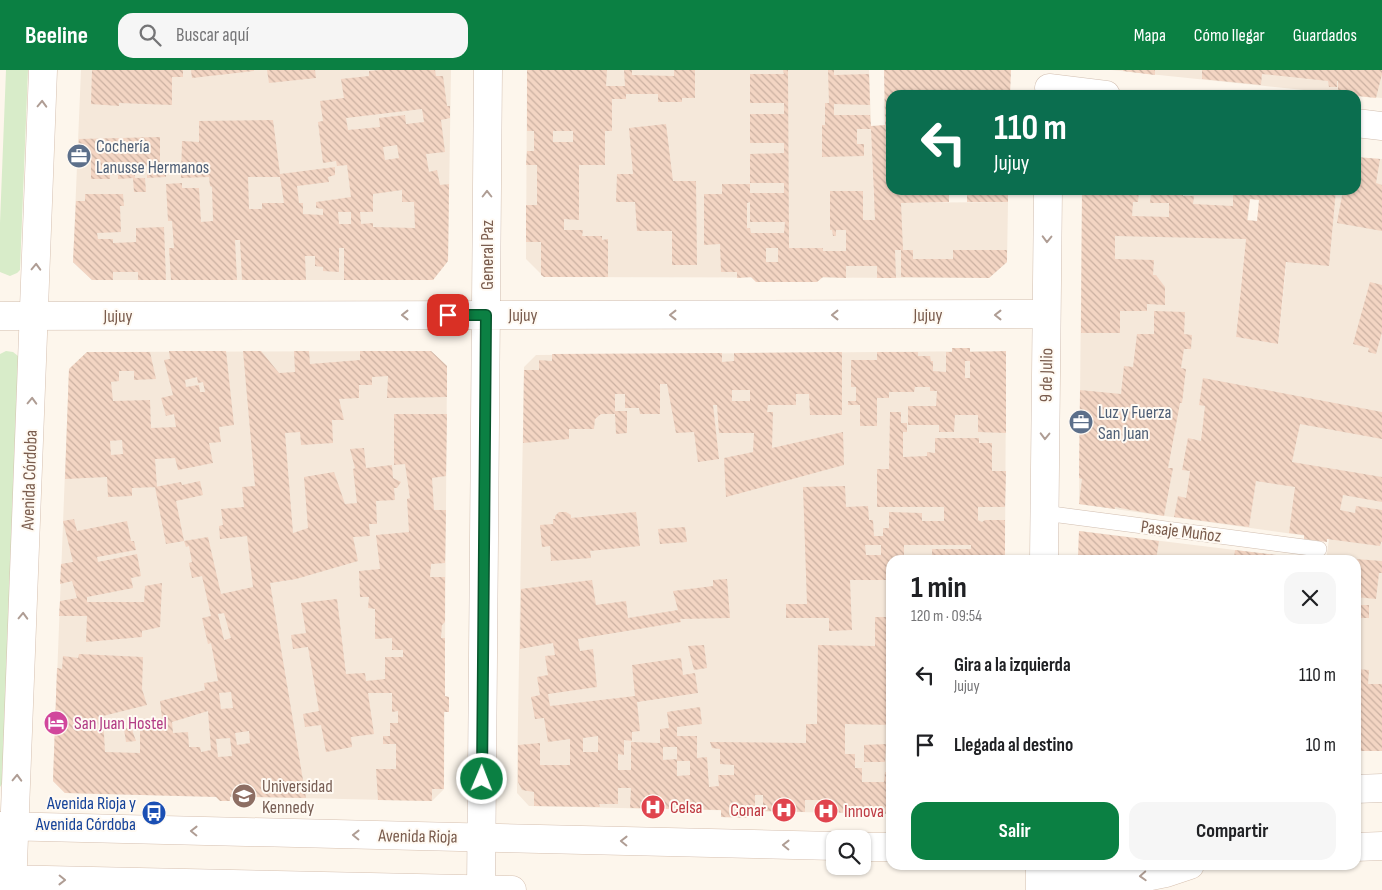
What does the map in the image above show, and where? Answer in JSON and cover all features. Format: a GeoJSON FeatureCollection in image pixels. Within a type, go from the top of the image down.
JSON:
{"type":"FeatureCollection","features":[{"type":"Feature","properties":{"kind":"street","name":"Avenida Córdoba"},"geometry":{"type":"LineString","coordinates":[[8,883],[7,827],[34,316],[43,70]]}},
{"type":"Feature","properties":{"kind":"street","name":"General Paz"},"geometry":{"type":"LineString","coordinates":[[481,890],[488,70]]}},
{"type":"Feature","properties":{"kind":"street"},"geometry":{"type":"LineString","coordinates":[[1049,84],[1080,90]]}},
{"type":"Feature","properties":{"kind":"street"},"geometry":{"type":"LineString","coordinates":[[1361,124],[1382,126]]}},
{"type":"Feature","properties":{"kind":"street","name":"9 de Julio"},"geometry":{"type":"LineString","coordinates":[[1044,555],[1048,195]]}},
{"type":"Feature","properties":{"kind":"street","name":"Jujuy"},"geometry":{"type":"LineString","coordinates":[[0,316],[1046,314]]}},
{"type":"Feature","properties":{"kind":"street"},"geometry":{"type":"LineString","coordinates":[[1361,789],[1382,788]]}},
{"type":"Feature","properties":{"kind":"street","name":"Avenida Rioja"},"geometry":{"type":"LineString","coordinates":[[7,827],[826,846]]}},
{"type":"Feature","properties":{"kind":"street"},"geometry":{"type":"LineString","coordinates":[[1361,847],[1382,846]]}},
{"type":"Feature","properties":{"kind":"street"},"geometry":{"type":"LineString","coordinates":[[871,847],[886,848]]}},
{"type":"Feature","properties":{"kind":"street"},"geometry":{"type":"LineString","coordinates":[[1040,870],[1040,890]]}},
{"type":"Feature","properties":{"kind":"street"},"geometry":{"type":"LineString","coordinates":[[1046,890],[1062,879],[1076,877],[1151,876],[1175,870]]}},
{"type":"Feature","properties":{"kind":"street"},"geometry":{"type":"LineString","coordinates":[[8,883],[512,890]]}},
{"type":"Feature","properties":{"kind":"lane","name":"Pasaje Muñoz"},"geometry":{"type":"LineString","coordinates":[[1044,513],[1319,549]]}},
{"type":"Feature","properties":{"kind":"shaded area"},"geometry":{"type":"Polygon","coordinates":[[[81,70],[451,70],[448,261],[433,280],[92,280],[73,262],[81,70]]]}},
{"type":"Feature","properties":{"kind":"shaded area"},"geometry":{"type":"Polygon","coordinates":[[[527,70],[869,70],[874,203],[1008,202],[1007,262],[989,278],[544,277],[526,259],[527,70]]]}},
{"type":"Feature","properties":{"kind":"shaded area"},"geometry":{"type":"Polygon","coordinates":[[[1111,70],[1382,70],[1382,98],[1361,96],[1361,90],[1304,90],[1111,70]]]}},
{"type":"Feature","properties":{"kind":"shaded area"},"geometry":{"type":"Polygon","coordinates":[[[1361,157],[1382,159],[1382,751],[1361,751],[1361,555],[1327,555],[1329,539],[1079,504],[1082,195],[1250,195],[1236,337],[1278,344],[1293,195],[1361,195],[1361,157]]]}},
{"type":"Feature","properties":{"kind":"shaded area"},"geometry":{"type":"Polygon","coordinates":[[[431,351],[447,366],[444,789],[432,801],[65,793],[53,781],[69,369],[87,352],[431,351]]]}},
{"type":"Feature","properties":{"kind":"shaded area"},"geometry":{"type":"Polygon","coordinates":[[[988,351],[1006,369],[1005,555],[886,555],[886,814],[529,806],[517,793],[524,367],[536,355],[988,351]]]}},
{"type":"Feature","properties":{"kind":"shaded area"},"geometry":{"type":"Polygon","coordinates":[[[1079,531],[1277,555],[1078,555],[1079,531]]]}},
{"type":"Feature","properties":{"kind":"green space"},"geometry":{"type":"Polygon","coordinates":[[[6,70],[28,70],[20,270],[10,276],[0,272],[6,70]]]}},
{"type":"Feature","properties":{"kind":"green space"},"geometry":{"type":"Polygon","coordinates":[[[6,351],[13,352],[18,356],[19,362],[2,784],[0,787],[0,354],[6,351]]]}},
{"type":"Feature","properties":{"kind":"building"},"geometry":{"type":"Polygon","coordinates":[[[92,70],[183,70],[183,77],[172,77],[172,105],[119,103],[119,106],[91,104],[92,70]]]}},
{"type":"Feature","properties":{"kind":"building"},"geometry":{"type":"Polygon","coordinates":[[[191,70],[254,70],[254,71],[192,78],[191,70]]]}},
{"type":"Feature","properties":{"kind":"building"},"geometry":{"type":"Polygon","coordinates":[[[267,70],[315,70],[316,78],[269,83],[267,70]]]}},
{"type":"Feature","properties":{"kind":"building"},"geometry":{"type":"Polygon","coordinates":[[[435,70],[436,76],[443,76],[447,106],[450,106],[450,118],[441,120],[445,152],[426,154],[429,172],[437,170],[440,185],[449,184],[448,261],[433,280],[344,280],[344,248],[339,248],[339,272],[323,271],[323,267],[315,266],[315,256],[305,256],[306,280],[242,280],[240,240],[235,240],[237,280],[171,280],[169,248],[174,248],[172,221],[168,221],[166,184],[182,183],[182,188],[199,188],[201,222],[213,221],[212,187],[210,186],[209,177],[181,178],[182,141],[199,142],[199,121],[273,120],[280,174],[335,167],[335,175],[328,177],[329,182],[297,186],[299,203],[303,203],[303,214],[323,215],[323,209],[316,208],[316,202],[351,197],[347,165],[337,166],[336,161],[323,163],[318,122],[323,121],[320,101],[344,98],[341,79],[369,76],[369,71],[435,70]],[[422,109],[346,118],[348,130],[380,127],[379,118],[405,115],[406,124],[424,122],[422,109]],[[397,145],[383,147],[385,160],[399,158],[397,145]],[[248,177],[249,209],[262,209],[262,203],[284,203],[280,177],[248,177]],[[402,190],[373,194],[373,212],[360,212],[361,224],[373,223],[373,227],[415,228],[414,202],[402,202],[402,190]],[[338,212],[339,224],[351,224],[351,212],[338,212]]]}},
{"type":"Feature","properties":{"kind":"building"},"geometry":{"type":"Polygon","coordinates":[[[527,70],[607,70],[606,86],[625,86],[624,70],[632,70],[632,75],[674,76],[674,70],[695,70],[695,98],[682,98],[682,102],[658,102],[658,94],[626,94],[626,99],[612,99],[612,131],[605,131],[605,165],[579,165],[579,220],[564,219],[564,230],[583,230],[582,236],[602,236],[602,240],[608,239],[608,277],[544,277],[541,275],[541,242],[526,242],[526,205],[537,205],[537,165],[526,165],[527,151],[534,151],[534,131],[527,131],[527,70]],[[553,131],[553,142],[573,142],[573,131],[553,131]]]}},
{"type":"Feature","properties":{"kind":"building"},"geometry":{"type":"Polygon","coordinates":[[[783,70],[788,70],[789,248],[823,248],[823,251],[846,251],[846,230],[836,230],[836,236],[833,236],[832,230],[830,230],[830,191],[863,191],[863,220],[875,220],[871,129],[857,129],[857,144],[864,144],[864,156],[822,157],[822,125],[825,125],[825,103],[829,103],[828,70],[834,70],[834,75],[869,74],[870,105],[834,104],[834,115],[870,115],[871,126],[885,125],[884,70],[1011,70],[1010,90],[886,90],[886,195],[949,195],[949,202],[901,203],[903,250],[913,250],[913,259],[953,259],[953,250],[1007,250],[1007,262],[989,278],[901,277],[901,250],[895,250],[896,278],[877,278],[877,266],[846,266],[846,278],[823,277],[817,282],[756,282],[751,277],[737,278],[737,272],[721,272],[720,244],[704,245],[704,194],[722,194],[722,184],[750,184],[750,193],[784,193],[784,183],[750,183],[750,154],[784,153],[784,143],[750,143],[750,114],[784,114],[784,103],[750,103],[750,74],[784,74],[783,70]],[[750,202],[747,203],[747,228],[750,228],[751,233],[784,233],[785,222],[750,222],[750,202]],[[766,248],[766,262],[778,262],[778,248],[766,248]]]}},
{"type":"Feature","properties":{"kind":"building"},"geometry":{"type":"Polygon","coordinates":[[[1155,70],[1155,75],[1123,71],[1155,70]]]}},
{"type":"Feature","properties":{"kind":"building"},"geometry":{"type":"Polygon","coordinates":[[[1202,70],[1382,70],[1376,98],[1361,96],[1361,90],[1338,90],[1338,81],[1337,87],[1329,87],[1328,81],[1262,74],[1261,85],[1202,79],[1202,70]]]}},
{"type":"Feature","properties":{"kind":"building"},"geometry":{"type":"Polygon","coordinates":[[[666,124],[673,181],[696,181],[697,265],[672,265],[672,231],[637,231],[635,202],[616,202],[617,174],[633,174],[629,128],[666,124]]]}},
{"type":"Feature","properties":{"kind":"building"},"geometry":{"type":"Polygon","coordinates":[[[160,137],[160,165],[166,166],[166,177],[147,178],[147,166],[135,167],[135,178],[145,178],[146,192],[134,192],[133,178],[118,179],[118,175],[110,175],[110,179],[91,179],[91,151],[78,152],[79,139],[160,137]]]}},
{"type":"Feature","properties":{"kind":"building"},"geometry":{"type":"Polygon","coordinates":[[[1361,157],[1380,159],[1376,183],[1382,185],[1382,231],[1337,223],[1342,195],[1361,195],[1361,157]]]}},
{"type":"Feature","properties":{"kind":"building"},"geometry":{"type":"Polygon","coordinates":[[[85,194],[123,194],[124,206],[120,206],[121,232],[97,233],[98,239],[113,239],[113,243],[136,242],[136,228],[164,227],[166,280],[138,280],[138,272],[113,272],[113,280],[92,280],[73,262],[76,201],[85,201],[85,194]]]}},
{"type":"Feature","properties":{"kind":"building"},"geometry":{"type":"Polygon","coordinates":[[[967,195],[1008,195],[1008,202],[967,202],[967,195]]]}},
{"type":"Feature","properties":{"kind":"building"},"geometry":{"type":"Polygon","coordinates":[[[1082,195],[1139,195],[1138,202],[1133,202],[1132,216],[1169,217],[1169,203],[1150,203],[1151,195],[1194,196],[1193,204],[1233,206],[1233,195],[1336,195],[1329,266],[1286,262],[1278,344],[1236,337],[1246,239],[1115,236],[1115,259],[1154,260],[1153,275],[1156,275],[1165,287],[1165,305],[1147,304],[1147,311],[1120,311],[1120,333],[1081,333],[1082,195]],[[1250,199],[1247,220],[1257,221],[1259,200],[1250,199]]]}},
{"type":"Feature","properties":{"kind":"building"},"geometry":{"type":"Polygon","coordinates":[[[1370,282],[1382,285],[1382,332],[1376,354],[1368,352],[1369,348],[1353,344],[1370,282]]]}},
{"type":"Feature","properties":{"kind":"building"},"geometry":{"type":"Polygon","coordinates":[[[1154,311],[1185,312],[1184,334],[1192,335],[1191,349],[1184,349],[1181,368],[1186,369],[1182,403],[1180,403],[1168,468],[1173,468],[1164,516],[1115,507],[1115,509],[1079,504],[1082,479],[1079,478],[1080,390],[1121,394],[1124,366],[1133,367],[1137,334],[1154,334],[1154,311]]]}},
{"type":"Feature","properties":{"kind":"building"},"geometry":{"type":"Polygon","coordinates":[[[952,348],[970,348],[970,352],[1006,351],[1006,433],[978,432],[978,415],[955,415],[954,432],[939,432],[939,425],[908,425],[908,406],[936,406],[937,391],[930,391],[930,387],[915,387],[914,392],[889,392],[889,398],[877,398],[877,426],[860,426],[860,405],[848,405],[848,401],[856,401],[856,387],[851,387],[851,360],[877,360],[877,352],[918,352],[918,356],[930,356],[931,361],[933,361],[933,371],[946,372],[946,352],[952,352],[952,348]],[[965,361],[965,378],[970,378],[970,361],[965,361]]]}},
{"type":"Feature","properties":{"kind":"building"},"geometry":{"type":"Polygon","coordinates":[[[169,351],[226,351],[234,425],[219,427],[221,442],[209,443],[213,463],[178,470],[175,458],[155,459],[157,487],[132,488],[132,496],[108,497],[107,477],[65,479],[69,369],[87,352],[150,352],[156,379],[134,380],[134,371],[119,371],[119,381],[111,382],[113,401],[150,400],[151,428],[176,427],[174,414],[166,416],[161,398],[173,395],[164,360],[170,359],[169,351]],[[197,377],[185,380],[186,387],[199,385],[200,392],[205,392],[203,382],[198,383],[197,377]],[[122,440],[110,441],[111,455],[123,454],[122,440]]]}},
{"type":"Feature","properties":{"kind":"building"},"geometry":{"type":"Polygon","coordinates":[[[243,351],[261,351],[279,373],[295,372],[294,351],[309,351],[310,364],[360,360],[360,351],[431,351],[447,366],[447,397],[387,398],[388,376],[372,377],[372,385],[359,385],[359,398],[339,399],[344,420],[332,420],[333,443],[301,445],[300,432],[285,433],[293,533],[308,528],[304,477],[334,472],[345,504],[357,503],[353,469],[355,468],[350,449],[364,448],[366,468],[392,465],[393,478],[401,482],[397,488],[394,488],[395,500],[376,501],[377,524],[369,524],[370,536],[353,537],[358,561],[296,579],[270,583],[306,798],[255,797],[255,802],[242,802],[242,797],[230,797],[230,801],[220,801],[216,797],[65,793],[53,781],[57,668],[62,669],[63,656],[78,658],[79,654],[143,657],[142,689],[147,705],[103,716],[105,752],[140,753],[140,719],[162,718],[160,701],[205,690],[204,683],[218,681],[211,643],[208,644],[202,618],[211,616],[202,576],[192,578],[189,563],[192,562],[189,546],[186,547],[184,541],[208,537],[221,594],[253,587],[247,536],[220,539],[219,526],[223,525],[221,509],[244,507],[242,487],[255,486],[243,351]],[[224,613],[218,614],[224,640],[231,638],[224,613]],[[231,692],[219,693],[221,709],[233,708],[231,692]],[[208,711],[172,722],[173,733],[188,732],[189,747],[200,747],[201,752],[211,750],[208,711]],[[249,731],[235,733],[237,745],[250,743],[249,731]],[[230,738],[216,739],[218,757],[232,756],[230,738]]]}},
{"type":"Feature","properties":{"kind":"building"},"geometry":{"type":"Polygon","coordinates":[[[842,352],[842,415],[810,415],[809,394],[796,394],[796,405],[768,405],[767,412],[773,412],[772,448],[843,432],[844,465],[726,497],[724,458],[753,452],[754,433],[719,433],[717,405],[713,405],[719,459],[698,462],[694,432],[676,433],[667,384],[660,384],[660,414],[640,414],[639,408],[625,408],[625,394],[615,394],[615,411],[627,411],[627,433],[616,434],[615,414],[601,414],[595,419],[594,429],[569,429],[569,439],[523,443],[524,370],[539,370],[539,360],[552,361],[552,354],[722,353],[722,362],[734,361],[734,353],[842,352]],[[732,390],[732,401],[750,401],[750,390],[732,390]]]}},
{"type":"Feature","properties":{"kind":"building"},"geometry":{"type":"Polygon","coordinates":[[[1203,378],[1382,412],[1382,439],[1300,424],[1292,462],[1382,477],[1382,502],[1343,495],[1340,510],[1355,513],[1356,506],[1382,510],[1382,542],[1380,546],[1327,539],[1327,542],[1304,539],[1304,535],[1289,533],[1295,487],[1256,481],[1249,527],[1174,517],[1178,496],[1186,498],[1190,471],[1182,470],[1188,438],[1201,441],[1205,406],[1199,405],[1203,378]]]}},
{"type":"Feature","properties":{"kind":"building"},"geometry":{"type":"Polygon","coordinates":[[[890,412],[901,412],[901,423],[907,423],[907,432],[903,432],[903,457],[927,456],[927,452],[935,453],[935,438],[979,438],[979,443],[992,443],[992,471],[1006,471],[1005,507],[978,507],[978,520],[982,522],[985,520],[1005,520],[1005,555],[932,555],[932,549],[971,549],[971,545],[904,545],[904,555],[886,555],[886,580],[850,580],[852,630],[829,631],[829,618],[786,618],[786,604],[807,604],[803,487],[845,486],[846,507],[868,506],[869,520],[873,520],[874,536],[883,536],[883,528],[889,528],[889,512],[922,513],[922,521],[944,521],[944,507],[877,507],[877,469],[889,469],[890,412]],[[865,545],[866,555],[881,555],[881,545],[865,545]]]}},
{"type":"Feature","properties":{"kind":"building"},"geometry":{"type":"Polygon","coordinates":[[[394,414],[447,414],[446,476],[432,478],[434,510],[446,510],[445,563],[431,564],[430,577],[445,577],[445,622],[442,625],[441,638],[445,638],[445,696],[449,697],[449,712],[444,712],[444,789],[432,789],[432,801],[378,800],[376,769],[396,769],[396,744],[383,744],[383,736],[390,736],[390,723],[398,723],[398,711],[392,712],[392,693],[368,693],[374,734],[351,737],[352,747],[326,752],[321,725],[305,727],[303,714],[319,711],[308,647],[293,649],[291,635],[306,633],[301,603],[337,599],[346,674],[365,673],[366,681],[385,679],[385,657],[403,657],[403,650],[392,650],[392,638],[375,639],[375,609],[368,608],[369,597],[360,597],[359,571],[380,569],[376,535],[409,532],[407,499],[410,498],[405,464],[394,465],[394,414]]]}},
{"type":"Feature","properties":{"kind":"building"},"geometry":{"type":"Polygon","coordinates":[[[200,481],[203,495],[176,501],[184,541],[166,544],[155,487],[181,482],[182,485],[200,481]]]}},
{"type":"Feature","properties":{"kind":"building"},"geometry":{"type":"Polygon","coordinates":[[[559,512],[566,512],[571,515],[571,518],[636,512],[640,546],[590,551],[591,558],[551,561],[550,546],[542,547],[540,525],[553,524],[553,519],[555,519],[559,512]]]}},
{"type":"Feature","properties":{"kind":"building"},"geometry":{"type":"Polygon","coordinates":[[[74,519],[77,531],[127,521],[131,541],[134,541],[136,550],[97,557],[98,562],[137,554],[141,576],[131,578],[133,588],[87,597],[87,602],[144,602],[145,586],[162,583],[160,627],[142,631],[142,637],[86,642],[87,616],[59,616],[60,601],[77,598],[72,581],[60,584],[61,564],[73,562],[63,521],[74,519]]]}},
{"type":"Feature","properties":{"kind":"building"},"geometry":{"type":"Polygon","coordinates":[[[685,527],[687,542],[660,544],[658,529],[685,527]]]}},
{"type":"Feature","properties":{"kind":"building"},"geometry":{"type":"Polygon","coordinates":[[[1079,531],[1159,541],[1157,555],[1078,555],[1079,531]]]}},
{"type":"Feature","properties":{"kind":"building"},"geometry":{"type":"Polygon","coordinates":[[[1235,550],[1277,555],[1234,555],[1235,550]]]}},
{"type":"Feature","properties":{"kind":"building"},"geometry":{"type":"Polygon","coordinates":[[[1361,559],[1382,561],[1382,573],[1379,573],[1376,599],[1361,598],[1361,559]]]}},
{"type":"Feature","properties":{"kind":"building"},"geometry":{"type":"Polygon","coordinates":[[[727,579],[730,618],[680,619],[681,622],[578,639],[580,651],[593,649],[597,687],[548,694],[550,706],[635,696],[632,665],[681,658],[683,675],[695,673],[698,693],[637,702],[640,731],[632,732],[632,741],[624,740],[624,755],[618,754],[618,770],[631,770],[631,742],[660,743],[660,729],[669,728],[667,712],[700,707],[702,724],[677,727],[677,736],[697,736],[697,758],[707,757],[709,787],[719,786],[718,775],[734,775],[734,765],[720,764],[720,749],[712,748],[710,742],[806,743],[806,724],[817,724],[818,645],[875,646],[875,617],[886,617],[886,725],[845,724],[845,754],[855,754],[855,768],[862,768],[862,782],[884,782],[886,772],[886,814],[821,812],[821,800],[805,800],[805,812],[763,811],[763,795],[755,795],[755,811],[746,811],[747,818],[721,817],[721,810],[630,808],[631,788],[618,788],[618,804],[599,804],[600,807],[534,806],[534,792],[522,790],[518,782],[518,745],[540,743],[540,765],[570,765],[570,739],[548,742],[544,718],[535,719],[531,697],[540,695],[537,677],[548,675],[545,656],[555,655],[553,643],[520,649],[521,589],[592,580],[596,605],[626,601],[628,618],[678,610],[673,591],[713,586],[713,580],[727,579]],[[598,736],[583,738],[583,752],[598,752],[598,736]],[[663,747],[663,760],[677,759],[677,747],[663,747]],[[677,761],[677,776],[690,775],[690,761],[677,761]]]}},
{"type":"Feature","properties":{"kind":"building"},"geometry":{"type":"Polygon","coordinates":[[[1361,605],[1369,605],[1369,618],[1361,618],[1361,605]]]}},
{"type":"Feature","properties":{"kind":"building"},"geometry":{"type":"Polygon","coordinates":[[[704,645],[707,668],[694,670],[688,646],[704,645]]]}},
{"type":"Feature","properties":{"kind":"building"},"geometry":{"type":"Polygon","coordinates":[[[1361,669],[1369,670],[1368,684],[1382,684],[1382,751],[1361,751],[1361,669]]]}},
{"type":"Feature","properties":{"kind":"building"},"geometry":{"type":"Polygon","coordinates":[[[131,727],[136,741],[126,742],[124,729],[131,727]]]}},
{"type":"Feature","properties":{"kind":"building"},"geometry":{"type":"Polygon","coordinates":[[[886,744],[885,762],[864,762],[864,745],[886,744]]]}},
{"type":"Feature","properties":{"kind":"place","name":"Cochería Lanusse Hermanos"},"geometry":{"type":"Point","coordinates":[79,156]}},
{"type":"Feature","properties":{"kind":"place","name":"Luz y Fuerza San Juan"},"geometry":{"type":"Point","coordinates":[1081,422]}},
{"type":"Feature","properties":{"kind":"place","name":"San Juan Hostel"},"geometry":{"type":"Point","coordinates":[56,723]}},
{"type":"Feature","properties":{"kind":"place","name":"Universidad Kennedy"},"geometry":{"type":"Point","coordinates":[244,796]}},
{"type":"Feature","properties":{"kind":"place","name":"Celsa"},"geometry":{"type":"Point","coordinates":[653,807]}},
{"type":"Feature","properties":{"kind":"place","name":"Conar"},"geometry":{"type":"Point","coordinates":[784,810]}},
{"type":"Feature","properties":{"kind":"place","name":"Innova"},"geometry":{"type":"Point","coordinates":[826,811]}},
{"type":"Feature","properties":{"kind":"place","name":"Avenida Rioja y Avenida Córdoba"},"geometry":{"type":"Point","coordinates":[154,813]}},
{"type":"Feature","properties":{"kind":"route"},"geometry":{"type":"LineString","coordinates":[[448,315],[486,315],[482,779]]}}]}
